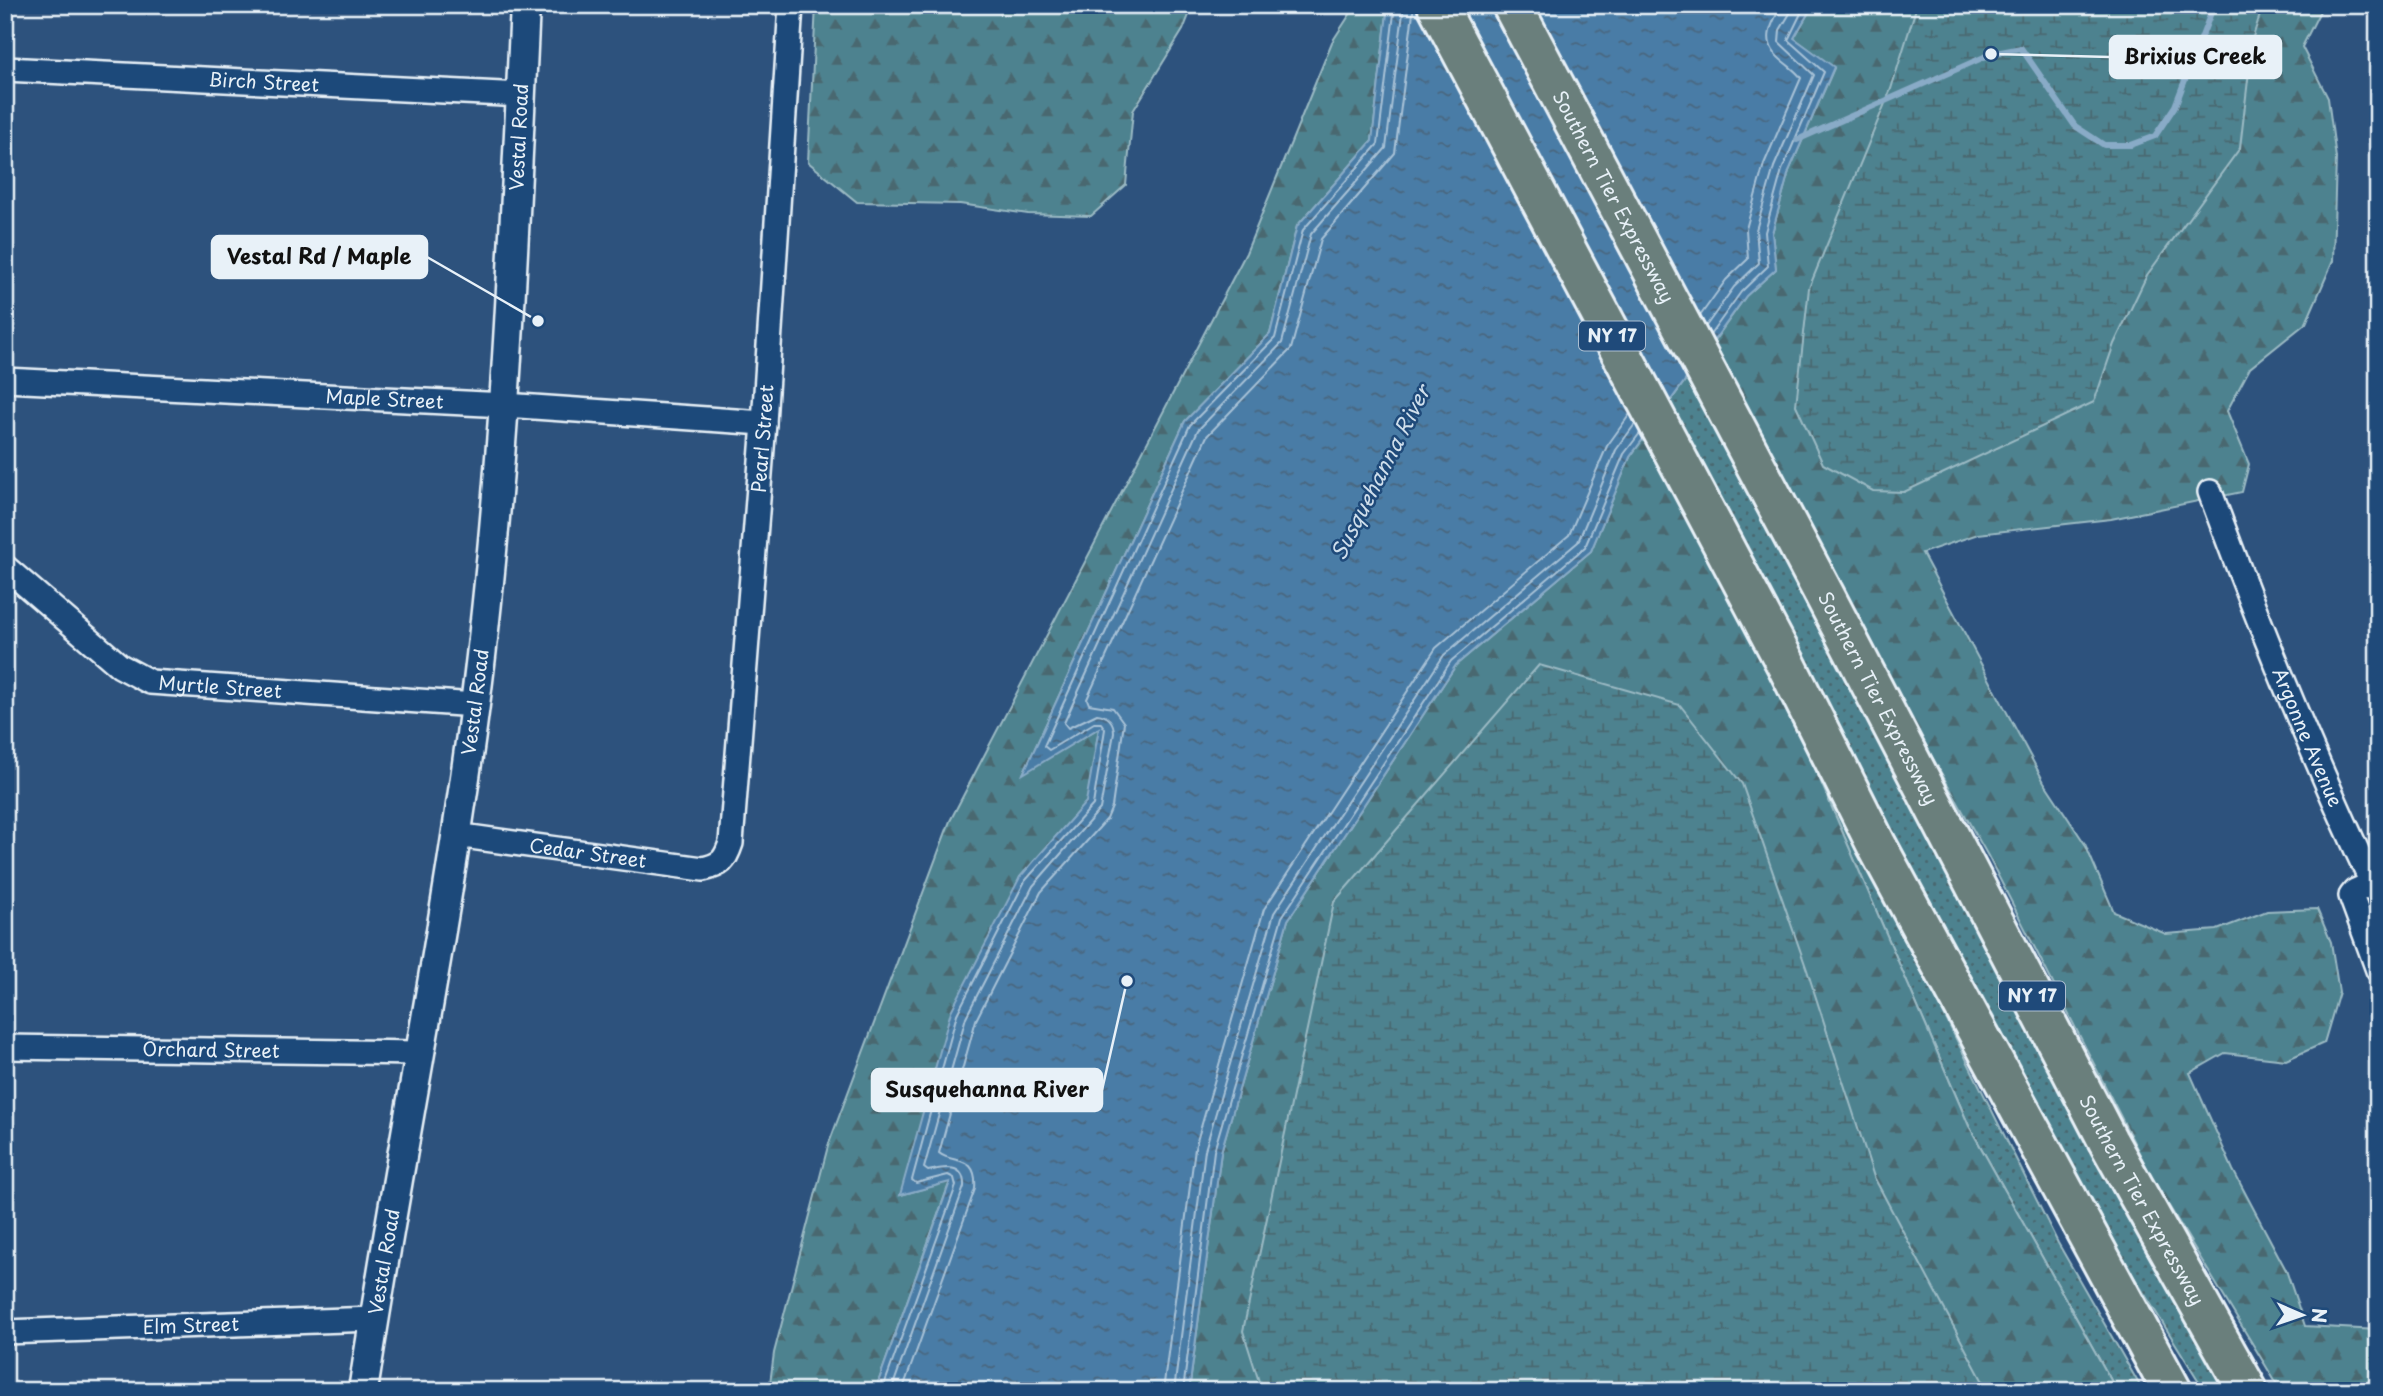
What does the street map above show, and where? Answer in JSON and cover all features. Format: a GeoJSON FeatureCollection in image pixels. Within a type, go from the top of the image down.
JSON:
{"type":"FeatureCollection","features":[{"type":"Feature","properties":{"kind":"highway","name":"NY 17"},"geometry":{"type":"LineString","coordinates":[[1437,5],[1787,666],[1876,844],[2172,1391]]}},
{"type":"Feature","properties":{"kind":"highway","name":"Southern Tier Expressway"},"geometry":{"type":"LineString","coordinates":[[1512,5],[1825,596],[2102,1129],[2248,1391]]}},
{"type":"Feature","properties":{"kind":"street","name":"Vestal Road"},"geometry":{"type":"LineString","coordinates":[[363,1391],[456,835],[475,705],[505,405],[525,5]]}},
{"type":"Feature","properties":{"kind":"street","name":"Pearl Street"},"geometry":{"type":"LineString","coordinates":[[719,866],[731,843],[764,423],[791,5]]}},
{"type":"Feature","properties":{"kind":"street","name":"Birch Street"},"geometry":{"type":"LineString","coordinates":[[5,69],[521,95]]}},
{"type":"Feature","properties":{"kind":"street","name":"Maple Street"},"geometry":{"type":"LineString","coordinates":[[5,380],[505,405],[764,423]]}},
{"type":"Feature","properties":{"kind":"street","name":"Argonne Avenue"},"geometry":{"type":"LineString","coordinates":[[2210,492],[2260,628],[2336,807],[2375,882],[2351,896],[2378,970]]}},
{"type":"Feature","properties":{"kind":"street","name":"Myrtle Street"},"geometry":{"type":"LineString","coordinates":[[5,567],[120,666],[150,682],[475,705]]}},
{"type":"Feature","properties":{"kind":"street","name":"Cedar Street"},"geometry":{"type":"LineString","coordinates":[[456,835],[703,869],[719,866]]}},
{"type":"Feature","properties":{"kind":"street","name":"Orchard Street"},"geometry":{"type":"LineString","coordinates":[[5,1047],[419,1053]]}},
{"type":"Feature","properties":{"kind":"street","name":"Elm Street"},"geometry":{"type":"LineString","coordinates":[[5,1332],[374,1319]]}},
{"type":"Feature","properties":{"kind":"green space"},"geometry":{"type":"Polygon","coordinates":[[[816,5],[1193,5],[1183,30],[1133,111],[1126,185],[1091,216],[1028,214],[960,204],[857,202],[808,162],[816,5]]]}},
{"type":"Feature","properties":{"kind":"green space"},"geometry":{"type":"Polygon","coordinates":[[[1356,5],[1388,5],[1372,141],[1297,226],[1270,334],[1185,421],[1024,772],[1099,728],[1087,802],[1020,877],[901,1195],[950,1181],[875,1391],[769,1391],[774,1353],[828,1146],[950,821],[1246,253],[1332,42],[1356,5]]]}},
{"type":"Feature","properties":{"kind":"green space"},"geometry":{"type":"Polygon","coordinates":[[[1813,5],[2323,5],[2302,47],[2328,98],[2336,158],[2333,261],[2306,323],[2250,368],[2227,411],[2249,464],[2242,492],[2111,519],[1978,534],[1922,553],[2044,782],[2085,844],[2114,912],[2166,934],[2217,930],[2267,911],[2317,909],[2331,942],[2339,992],[2324,1043],[2286,1060],[2225,1053],[2190,1073],[2233,1170],[2286,1270],[2305,1326],[2378,1330],[2378,1391],[2281,1391],[2152,1178],[1988,856],[1705,354],[1746,296],[1776,269],[1772,233],[1789,171],[1834,68],[1794,38],[1813,5]]]}},
{"type":"Feature","properties":{"kind":"green space"},"geometry":{"type":"Polygon","coordinates":[[[1917,5],[2263,5],[2253,37],[2240,148],[2147,275],[2114,344],[2094,402],[1904,492],[1873,491],[1823,464],[1796,405],[1809,288],[1891,89],[1917,5]]]}},
{"type":"Feature","properties":{"kind":"green space"},"geometry":{"type":"Polygon","coordinates":[[[1695,367],[2239,1391],[2205,1391],[2043,1131],[1913,870],[1665,409],[1695,367]]]}},
{"type":"Feature","properties":{"kind":"green space"},"geometry":{"type":"Polygon","coordinates":[[[1650,430],[1777,680],[1969,1126],[2117,1391],[1189,1391],[1221,1152],[1288,920],[1456,665],[1591,551],[1630,457],[1650,430]]]}},
{"type":"Feature","properties":{"kind":"green space"},"geometry":{"type":"Polygon","coordinates":[[[1539,665],[1680,705],[1742,784],[1807,970],[1874,1177],[1988,1391],[1262,1391],[1243,1331],[1334,902],[1539,665]]]}},
{"type":"Feature","properties":{"kind":"green space"},"geometry":{"type":"Polygon","coordinates":[[[1777,680],[2058,1243],[2143,1391],[2117,1391],[1969,1126],[1777,680]]]}},
{"type":"Feature","properties":{"kind":"water"},"geometry":{"type":"Polygon","coordinates":[[[1388,5],[1813,5],[1794,38],[1834,67],[1789,171],[1772,233],[1776,269],[1746,296],[1630,457],[1591,551],[1456,665],[1288,920],[1221,1152],[1189,1391],[875,1391],[950,1182],[900,1195],[951,1011],[1020,877],[1086,802],[1099,728],[1023,774],[1185,421],[1270,334],[1297,226],[1372,141],[1388,5]]]}},
{"type":"Feature","properties":{"kind":"waterway"},"geometry":{"type":"LineString","coordinates":[[1797,140],[1991,54],[2021,48],[2075,126],[2104,145],[2131,145],[2155,136],[2175,106],[2214,5]]}},
{"type":"Feature","properties":{"kind":"place","name":"Brixius Creek"},"geometry":{"type":"Point","coordinates":[1991,54]}},
{"type":"Feature","properties":{"kind":"place","name":"Vestal Rd / Maple"},"geometry":{"type":"Point","coordinates":[538,321]}},
{"type":"Feature","properties":{"kind":"place","name":"Susquehanna River"},"geometry":{"type":"Point","coordinates":[1127,981]}}]}
